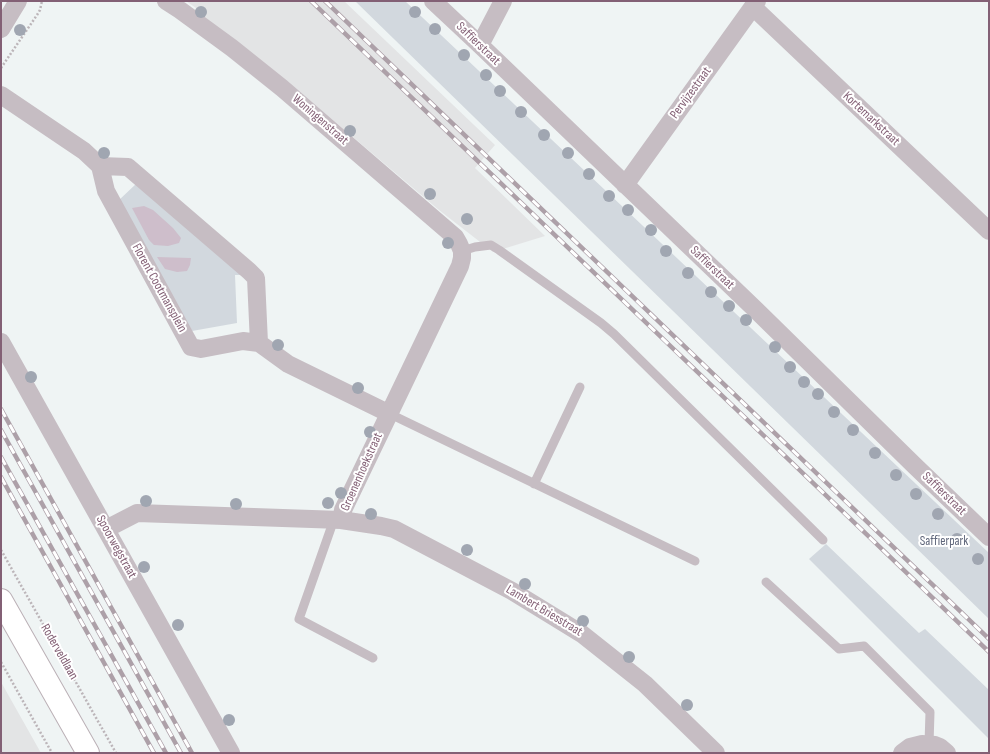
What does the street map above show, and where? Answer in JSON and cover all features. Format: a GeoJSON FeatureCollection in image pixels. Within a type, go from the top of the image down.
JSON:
{"type":"FeatureCollection","features":[{"type":"Feature","properties":{"kind":"street"},"geometry":{"type":"LineString","coordinates":[[1,29],[18,1]]}},
{"type":"Feature","properties":{"kind":"street","name":"Woningenstraat"},"geometry":{"type":"LineString","coordinates":[[166,1],[232,48],[282,88],[455,237],[462,251]]}},
{"type":"Feature","properties":{"kind":"street","name":"Saffierstraat"},"geometry":{"type":"LineString","coordinates":[[433,1],[756,310],[989,537]]}},
{"type":"Feature","properties":{"kind":"street"},"geometry":{"type":"LineString","coordinates":[[480,45],[503,1]]}},
{"type":"Feature","properties":{"kind":"street","name":"Pervijzestraat"},"geometry":{"type":"LineString","coordinates":[[625,185],[755,4]]}},
{"type":"Feature","properties":{"kind":"street","name":"Kortemarkstraat"},"geometry":{"type":"LineString","coordinates":[[755,4],[989,230]]}},
{"type":"Feature","properties":{"kind":"street"},"geometry":{"type":"LineString","coordinates":[[1,95],[84,151],[100,166],[128,167],[249,271],[256,278],[259,343],[288,364],[388,413]]}},
{"type":"Feature","properties":{"kind":"street","name":"Florent Cootmansplein"},"geometry":{"type":"LineString","coordinates":[[100,166],[106,191],[191,347],[201,349],[243,341],[259,343]]}},
{"type":"Feature","properties":{"kind":"street","name":"Groenenhoekstraat"},"geometry":{"type":"LineString","coordinates":[[106,529],[137,513],[336,519],[343,510],[388,413],[460,266],[462,251]]}},
{"type":"Feature","properties":{"kind":"street","name":"Spoorwegstraat"},"geometry":{"type":"LineString","coordinates":[[1,342],[230,753]]}},
{"type":"Feature","properties":{"kind":"street","name":"Lambert Briesstraat"},"geometry":{"type":"LineString","coordinates":[[336,519],[381,526],[394,530],[512,591],[582,634],[645,684],[716,753]]}},
{"type":"Feature","properties":{"kind":"street","name":"Roderveldlaan"},"geometry":{"type":"LineString","coordinates":[[1,600],[88,753]]}},
{"type":"Feature","properties":{"kind":"street"},"geometry":{"type":"LineString","coordinates":[[902,753],[910,747],[922,744],[940,747],[947,753]]}},
{"type":"Feature","properties":{"kind":"lane"},"geometry":{"type":"LineString","coordinates":[[462,251],[475,247],[490,246],[499,250],[614,334],[822,540]]}},
{"type":"Feature","properties":{"kind":"lane"},"geometry":{"type":"LineString","coordinates":[[534,484],[580,387]]}},
{"type":"Feature","properties":{"kind":"lane"},"geometry":{"type":"LineString","coordinates":[[388,413],[695,561]]}},
{"type":"Feature","properties":{"kind":"lane"},"geometry":{"type":"LineString","coordinates":[[336,519],[331,528],[299,619],[373,658]]}},
{"type":"Feature","properties":{"kind":"lane"},"geometry":{"type":"LineString","coordinates":[[766,582],[839,650],[864,646],[930,712],[929,744]]}},
{"type":"Feature","properties":{"kind":"path"},"geometry":{"type":"LineString","coordinates":[[1,68],[37,15],[42,1]]}},
{"type":"Feature","properties":{"kind":"path","name":"Roderveldlaan"},"geometry":{"type":"LineString","coordinates":[[1,550],[116,753]]}},
{"type":"Feature","properties":{"kind":"path"},"geometry":{"type":"LineString","coordinates":[[1,662],[52,753]]}},
{"type":"Feature","properties":{"kind":"shaded area"},"geometry":{"type":"Polygon","coordinates":[[[186,1],[344,1],[495,145],[475,168],[545,236],[493,252],[439,210],[314,104],[193,13],[196,8],[186,1]]]}},
{"type":"Feature","properties":{"kind":"shaded area"},"geometry":{"type":"Polygon","coordinates":[[[144,206],[153,210],[173,228],[181,238],[179,243],[168,246],[154,245],[149,240],[132,208],[144,206]]]}},
{"type":"Feature","properties":{"kind":"shaded area"},"geometry":{"type":"Polygon","coordinates":[[[157,257],[191,258],[187,271],[177,272],[165,269],[157,257]]]}},
{"type":"Feature","properties":{"kind":"shaded area"},"geometry":{"type":"Polygon","coordinates":[[[1,682],[41,753],[1,753],[1,682]]]}},
{"type":"Feature","properties":{"kind":"green space","name":"Saffierpark"},"geometry":{"type":"Polygon","coordinates":[[[355,1],[405,1],[989,553],[989,619],[355,1]]]}},
{"type":"Feature","properties":{"kind":"green space"},"geometry":{"type":"Polygon","coordinates":[[[137,183],[247,275],[235,275],[237,323],[192,331],[118,201],[137,183]]]}},
{"type":"Feature","properties":{"kind":"green space"},"geometry":{"type":"Polygon","coordinates":[[[826,544],[919,633],[925,629],[989,690],[989,739],[809,559],[826,544]]]}},
{"type":"Feature","properties":{"kind":"railway"},"geometry":{"type":"LineString","coordinates":[[311,1],[989,652]]}},
{"type":"Feature","properties":{"kind":"railway"},"geometry":{"type":"LineString","coordinates":[[325,1],[989,639]]}},
{"type":"Feature","properties":{"kind":"railway"},"geometry":{"type":"LineString","coordinates":[[1,409],[192,753]]}},
{"type":"Feature","properties":{"kind":"railway"},"geometry":{"type":"LineString","coordinates":[[1,430],[181,753]]}},
{"type":"Feature","properties":{"kind":"railway"},"geometry":{"type":"LineString","coordinates":[[1,457],[166,753]]}},
{"type":"Feature","properties":{"kind":"railway"},"geometry":{"type":"LineString","coordinates":[[1,477],[154,753]]}}]}
